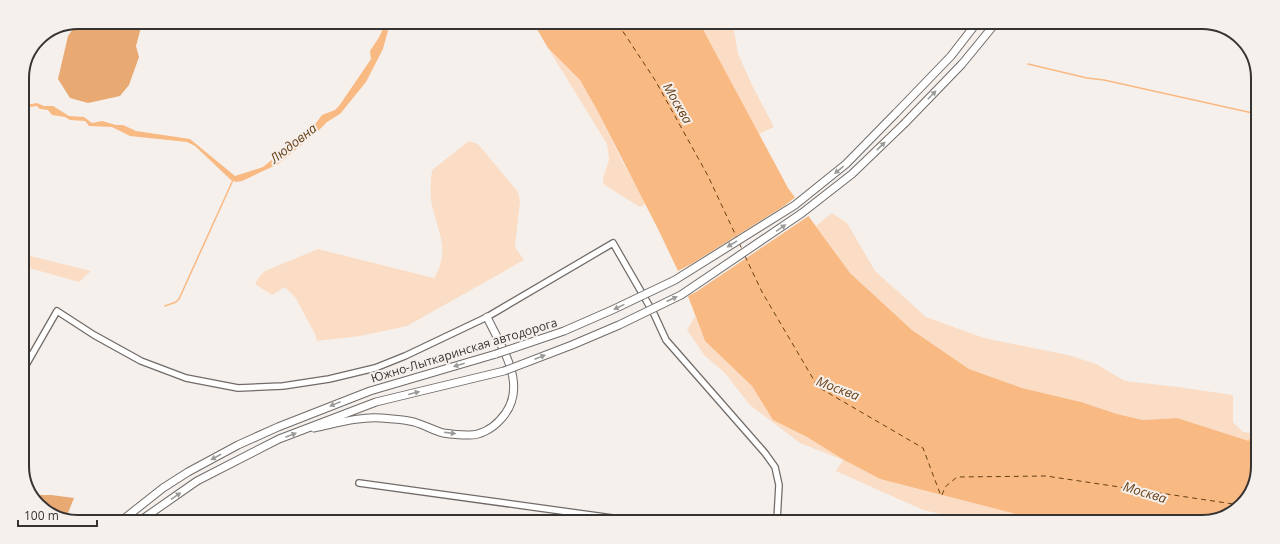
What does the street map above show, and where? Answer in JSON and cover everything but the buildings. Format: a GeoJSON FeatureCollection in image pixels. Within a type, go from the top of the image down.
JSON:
{"type":"FeatureCollection","features":[{"type":"Feature","properties":{"kind":"main road","name":"Южно-Лыткаринская автодорога"},"geometry":{"type":"LineString","coordinates":[[129,515],[163,488],[188,472],[238,445],[278,427],[370,390],[496,354],[564,331],[675,280],[794,205],[846,164],[951,56],[972,29]]}},
{"type":"Feature","properties":{"kind":"main road","name":"Южно-Лыткаринская автодорога"},"geometry":{"type":"LineString","coordinates":[[148,515],[197,482],[279,439],[376,402],[504,371],[606,330],[681,295],[802,213],[852,174],[905,123],[962,64],[991,29]]}},
{"type":"Feature","properties":{"kind":"main road"},"geometry":{"type":"LineString","coordinates":[[304,430],[350,420],[379,418],[413,422],[444,433],[469,435],[482,432],[493,426],[502,418],[509,407],[513,395],[514,382],[510,364],[487,317]]}},
{"type":"Feature","properties":{"kind":"street"},"geometry":{"type":"LineString","coordinates":[[29,360],[57,311],[141,361],[186,378],[238,388],[283,386],[329,379],[374,368],[405,356],[487,317],[613,243],[654,314],[666,340],[765,453],[775,467],[779,485],[778,515]]}},
{"type":"Feature","properties":{"kind":"street"},"geometry":{"type":"LineString","coordinates":[[359,483],[591,515]]}},
{"type":"Feature","properties":{"kind":"shaded area"},"geometry":{"type":"Polygon","coordinates":[[[73,29],[141,29],[136,46],[139,57],[129,85],[120,96],[88,103],[70,98],[58,79],[68,36],[73,29]]]}},
{"type":"Feature","properties":{"kind":"shaded area"},"geometry":{"type":"Polygon","coordinates":[[[702,29],[734,29],[738,54],[774,127],[759,134],[702,29]]]}},
{"type":"Feature","properties":{"kind":"shaded area"},"geometry":{"type":"Polygon","coordinates":[[[548,48],[580,80],[645,202],[644,205],[640,207],[603,183],[609,160],[607,144],[548,48]]]}},
{"type":"Feature","properties":{"kind":"shaded area"},"geometry":{"type":"Polygon","coordinates":[[[469,141],[478,144],[518,192],[520,201],[515,247],[524,260],[407,326],[360,336],[317,341],[315,334],[295,297],[285,287],[272,295],[255,284],[265,271],[318,249],[434,278],[442,258],[442,248],[431,200],[432,170],[469,141]]]}},
{"type":"Feature","properties":{"kind":"shaded area"},"geometry":{"type":"Polygon","coordinates":[[[832,213],[847,223],[875,271],[926,317],[984,338],[1068,355],[1096,364],[1125,381],[1233,395],[1233,422],[1243,432],[1251,433],[1249,441],[1177,418],[1144,420],[1117,414],[1081,402],[1022,388],[969,369],[912,330],[850,273],[816,226],[832,213]]]}},
{"type":"Feature","properties":{"kind":"shaded area"},"geometry":{"type":"Polygon","coordinates":[[[29,256],[91,271],[79,282],[29,268],[29,256]]]}},
{"type":"Feature","properties":{"kind":"shaded area"},"geometry":{"type":"Polygon","coordinates":[[[695,316],[705,341],[752,386],[773,420],[807,437],[844,460],[880,479],[1018,515],[945,515],[923,510],[836,471],[843,460],[800,443],[750,405],[724,372],[705,356],[687,330],[695,316]]]}},
{"type":"Feature","properties":{"kind":"shaded area"},"geometry":{"type":"Polygon","coordinates":[[[38,495],[51,495],[74,498],[68,514],[48,505],[38,495]]]}},
{"type":"Feature","properties":{"kind":"water","name":"Людовна"},"geometry":{"type":"Polygon","coordinates":[[[382,29],[388,29],[383,49],[366,82],[340,114],[327,122],[278,164],[242,181],[236,182],[231,180],[195,146],[187,142],[130,136],[112,127],[89,126],[85,121],[70,120],[65,117],[52,115],[48,110],[40,109],[37,106],[29,107],[29,104],[37,103],[44,106],[53,106],[69,116],[84,117],[92,123],[102,121],[116,125],[123,125],[136,131],[190,139],[235,176],[263,167],[313,127],[322,115],[335,110],[371,59],[370,51],[382,29]]]}},
{"type":"Feature","properties":{"kind":"water","name":"Москва"},"geometry":{"type":"Polygon","coordinates":[[[537,29],[703,29],[788,188],[850,273],[912,330],[969,369],[1022,388],[1081,402],[1117,414],[1143,420],[1177,418],[1249,441],[1251,433],[1250,476],[1241,496],[1229,507],[1209,515],[1018,515],[880,479],[844,460],[807,437],[773,420],[752,386],[705,341],[680,275],[597,110],[580,80],[548,48],[537,29]]]}},
{"type":"Feature","properties":{"kind":"pier"},"geometry":{"type":"Polygon","coordinates":[[[797,196],[810,215],[696,292],[686,297],[676,272],[784,206],[797,196]]]}},
{"type":"Feature","properties":{"kind":"waterway"},"geometry":{"type":"LineString","coordinates":[[1028,64],[1251,113]]}},
{"type":"Feature","properties":{"kind":"waterway"},"geometry":{"type":"LineString","coordinates":[[165,306],[176,302],[179,299],[233,180]]}},
{"type":"Feature","properties":{"kind":"ferry route"},"geometry":{"type":"LineString","coordinates":[[621,29],[655,80],[708,176],[737,238]]}},
{"type":"Feature","properties":{"kind":"ferry route"},"geometry":{"type":"LineString","coordinates":[[739,243],[742,249]]}},
{"type":"Feature","properties":{"kind":"ferry route"},"geometry":{"type":"LineString","coordinates":[[745,256],[762,292],[818,387],[923,448],[941,496]]}},
{"type":"Feature","properties":{"kind":"ferry route"},"geometry":{"type":"LineString","coordinates":[[942,495],[945,487],[957,477],[1046,476],[1233,504]]}}]}
